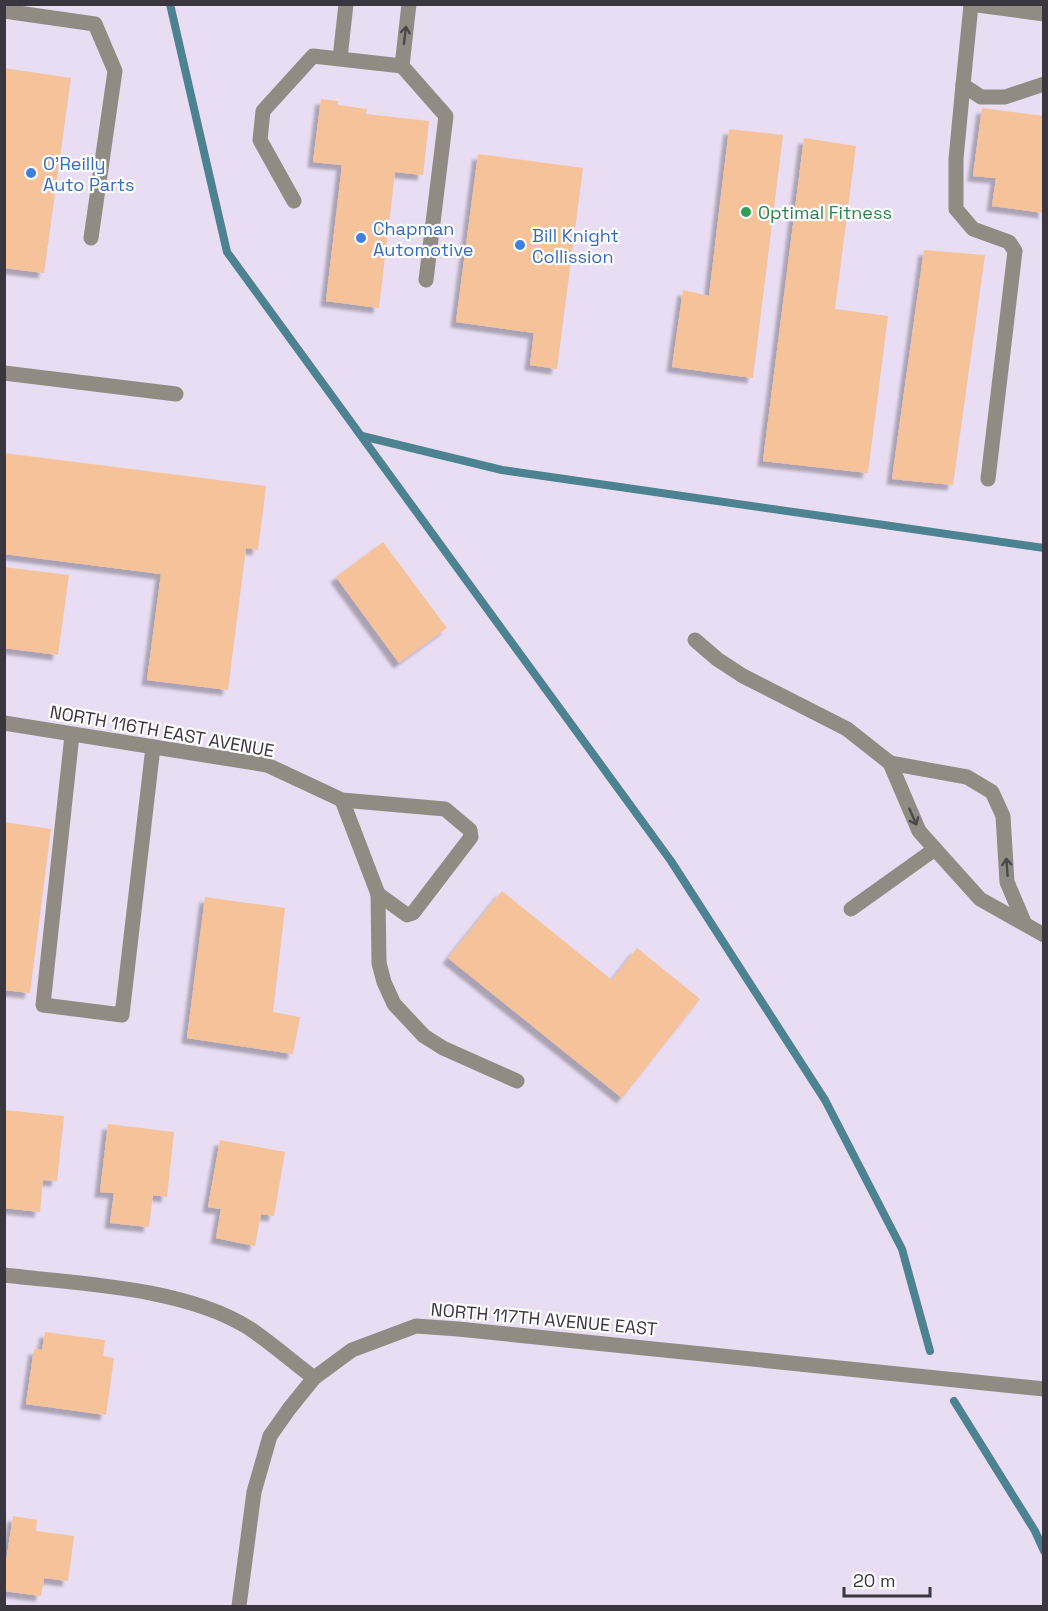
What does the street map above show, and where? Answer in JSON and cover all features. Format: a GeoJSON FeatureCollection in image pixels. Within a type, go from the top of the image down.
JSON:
{"type":"FeatureCollection","features":[{"type":"Feature","properties":{"kind":"street"},"geometry":{"type":"LineString","coordinates":[[340,58],[346,4]]}},
{"type":"Feature","properties":{"kind":"street"},"geometry":{"type":"LineString","coordinates":[[402,66],[409,4]]}},
{"type":"Feature","properties":{"kind":"street"},"geometry":{"type":"LineString","coordinates":[[988,479],[1015,250],[1009,242],[973,229],[956,209],[956,159],[970,5],[1044,14]]}},
{"type":"Feature","properties":{"kind":"street"},"geometry":{"type":"LineString","coordinates":[[4,11],[95,24],[115,71],[91,238]]}},
{"type":"Feature","properties":{"kind":"street"},"geometry":{"type":"LineString","coordinates":[[294,201],[260,140],[263,111],[313,56],[402,66],[446,116],[426,280]]}},
{"type":"Feature","properties":{"kind":"street"},"geometry":{"type":"LineString","coordinates":[[963,86],[981,97],[1005,97],[1044,84]]}},
{"type":"Feature","properties":{"kind":"street"},"geometry":{"type":"LineString","coordinates":[[4,373],[176,394]]}},
{"type":"Feature","properties":{"kind":"street"},"geometry":{"type":"LineString","coordinates":[[694,640],[743,676],[847,729],[890,763],[967,777],[992,792],[1003,816],[1007,882],[1024,922]]}},
{"type":"Feature","properties":{"kind":"street","name":"NORTH 116TH EAST AVENUE"},"geometry":{"type":"LineString","coordinates":[[4,723],[267,765],[342,800]]}},
{"type":"Feature","properties":{"kind":"street"},"geometry":{"type":"LineString","coordinates":[[72,735],[43,1005],[122,1015],[153,747]]}},
{"type":"Feature","properties":{"kind":"street"},"geometry":{"type":"LineString","coordinates":[[890,763],[919,831],[935,849],[980,899],[1044,935]]}},
{"type":"Feature","properties":{"kind":"street"},"geometry":{"type":"LineString","coordinates":[[378,894],[407,915],[413,913],[471,837],[470,830],[445,809],[342,800],[378,894],[379,963],[394,1004],[424,1036],[443,1048],[517,1080]]}},
{"type":"Feature","properties":{"kind":"street"},"geometry":{"type":"LineString","coordinates":[[850,909],[935,849]]}},
{"type":"Feature","properties":{"kind":"street"},"geometry":{"type":"LineString","coordinates":[[4,1275],[169,1296],[211,1310],[248,1328],[314,1378]]}},
{"type":"Feature","properties":{"kind":"street","name":"NORTH 117TH AVENUE EAST"},"geometry":{"type":"LineString","coordinates":[[239,1606],[255,1492],[270,1436],[314,1378],[352,1350],[416,1326],[1044,1389]]}},
{"type":"Feature","properties":{"kind":"building","name":"O'Reilly Auto Parts"},"geometry":{"type":"Polygon","coordinates":[[[4,68],[71,78],[44,273],[4,268],[4,68]]]}},
{"type":"Feature","properties":{"kind":"building","name":"Chapman Automotive"},"geometry":{"type":"Polygon","coordinates":[[[321,99],[338,101],[338,105],[367,109],[366,114],[429,121],[423,175],[395,172],[379,308],[326,301],[342,165],[313,162],[321,99]]]}},
{"type":"Feature","properties":{"kind":"building"},"geometry":{"type":"Polygon","coordinates":[[[982,108],[1044,116],[1044,213],[992,206],[996,178],[973,176],[982,108]]]}},
{"type":"Feature","properties":{"kind":"building","name":"Optimal Fitness"},"geometry":{"type":"Polygon","coordinates":[[[729,129],[783,135],[753,378],[672,367],[683,290],[709,296],[729,129]]]}},
{"type":"Feature","properties":{"kind":"building"},"geometry":{"type":"Polygon","coordinates":[[[804,138],[856,146],[835,309],[888,316],[868,473],[763,461],[804,138]]]}},
{"type":"Feature","properties":{"kind":"building","name":"Bill Knight Collission"},"geometry":{"type":"Polygon","coordinates":[[[478,154],[583,168],[557,369],[530,365],[534,333],[456,322],[478,154]]]}},
{"type":"Feature","properties":{"kind":"building"},"geometry":{"type":"Polygon","coordinates":[[[924,250],[985,255],[953,485],[892,479],[924,250]]]}},
{"type":"Feature","properties":{"kind":"building"},"geometry":{"type":"Polygon","coordinates":[[[4,453],[266,486],[258,550],[246,548],[228,690],[147,680],[161,574],[4,554],[4,453]]]}},
{"type":"Feature","properties":{"kind":"building"},"geometry":{"type":"Polygon","coordinates":[[[383,542],[447,628],[399,663],[336,577],[383,542]]]}},
{"type":"Feature","properties":{"kind":"building"},"geometry":{"type":"Polygon","coordinates":[[[4,567],[69,575],[58,655],[4,648],[4,567]]]}},
{"type":"Feature","properties":{"kind":"building"},"geometry":{"type":"Polygon","coordinates":[[[4,822],[51,829],[30,993],[4,990],[4,822]]]}},
{"type":"Feature","properties":{"kind":"building"},"geometry":{"type":"Polygon","coordinates":[[[502,891],[612,980],[637,948],[700,999],[622,1098],[448,958],[502,891]]]}},
{"type":"Feature","properties":{"kind":"building"},"geometry":{"type":"Polygon","coordinates":[[[205,897],[285,908],[273,1012],[300,1017],[293,1054],[187,1038],[205,897]]]}},
{"type":"Feature","properties":{"kind":"building"},"geometry":{"type":"Polygon","coordinates":[[[4,1110],[64,1116],[57,1181],[43,1180],[40,1212],[4,1208],[4,1110]]]}},
{"type":"Feature","properties":{"kind":"building"},"geometry":{"type":"Polygon","coordinates":[[[108,1124],[174,1132],[167,1197],[153,1195],[149,1227],[110,1223],[114,1193],[100,1192],[108,1124]]]}},
{"type":"Feature","properties":{"kind":"building"},"geometry":{"type":"Polygon","coordinates":[[[220,1140],[285,1152],[274,1216],[261,1214],[255,1246],[216,1238],[221,1209],[208,1207],[220,1140]]]}},
{"type":"Feature","properties":{"kind":"building"},"geometry":{"type":"Polygon","coordinates":[[[45,1332],[105,1340],[103,1356],[114,1358],[106,1415],[26,1404],[34,1349],[42,1350],[45,1332]]]}},
{"type":"Feature","properties":{"kind":"building"},"geometry":{"type":"Polygon","coordinates":[[[13,1516],[37,1520],[36,1531],[74,1536],[68,1581],[44,1578],[41,1596],[4,1591],[4,1575],[13,1516]]]}},
{"type":"Feature","properties":{"kind":"waterway"},"geometry":{"type":"LineString","coordinates":[[170,4],[227,252],[671,861],[825,1100],[902,1249],[930,1351]]}},
{"type":"Feature","properties":{"kind":"waterway"},"geometry":{"type":"LineString","coordinates":[[362,436],[502,470],[1044,548]]}},
{"type":"Feature","properties":{"kind":"waterway"},"geometry":{"type":"LineString","coordinates":[[954,1401],[1035,1531],[1044,1551]]}},
{"type":"Feature","properties":{"kind":"place","name":"O'Reilly Auto Parts"},"geometry":{"type":"Point","coordinates":[31,173]}},
{"type":"Feature","properties":{"kind":"place","name":"Optimal Fitness"},"geometry":{"type":"Point","coordinates":[746,212]}},
{"type":"Feature","properties":{"kind":"place","name":"Chapman Automotive"},"geometry":{"type":"Point","coordinates":[361,238]}},
{"type":"Feature","properties":{"kind":"place","name":"Bill Knight Collission"},"geometry":{"type":"Point","coordinates":[520,245]}}]}
